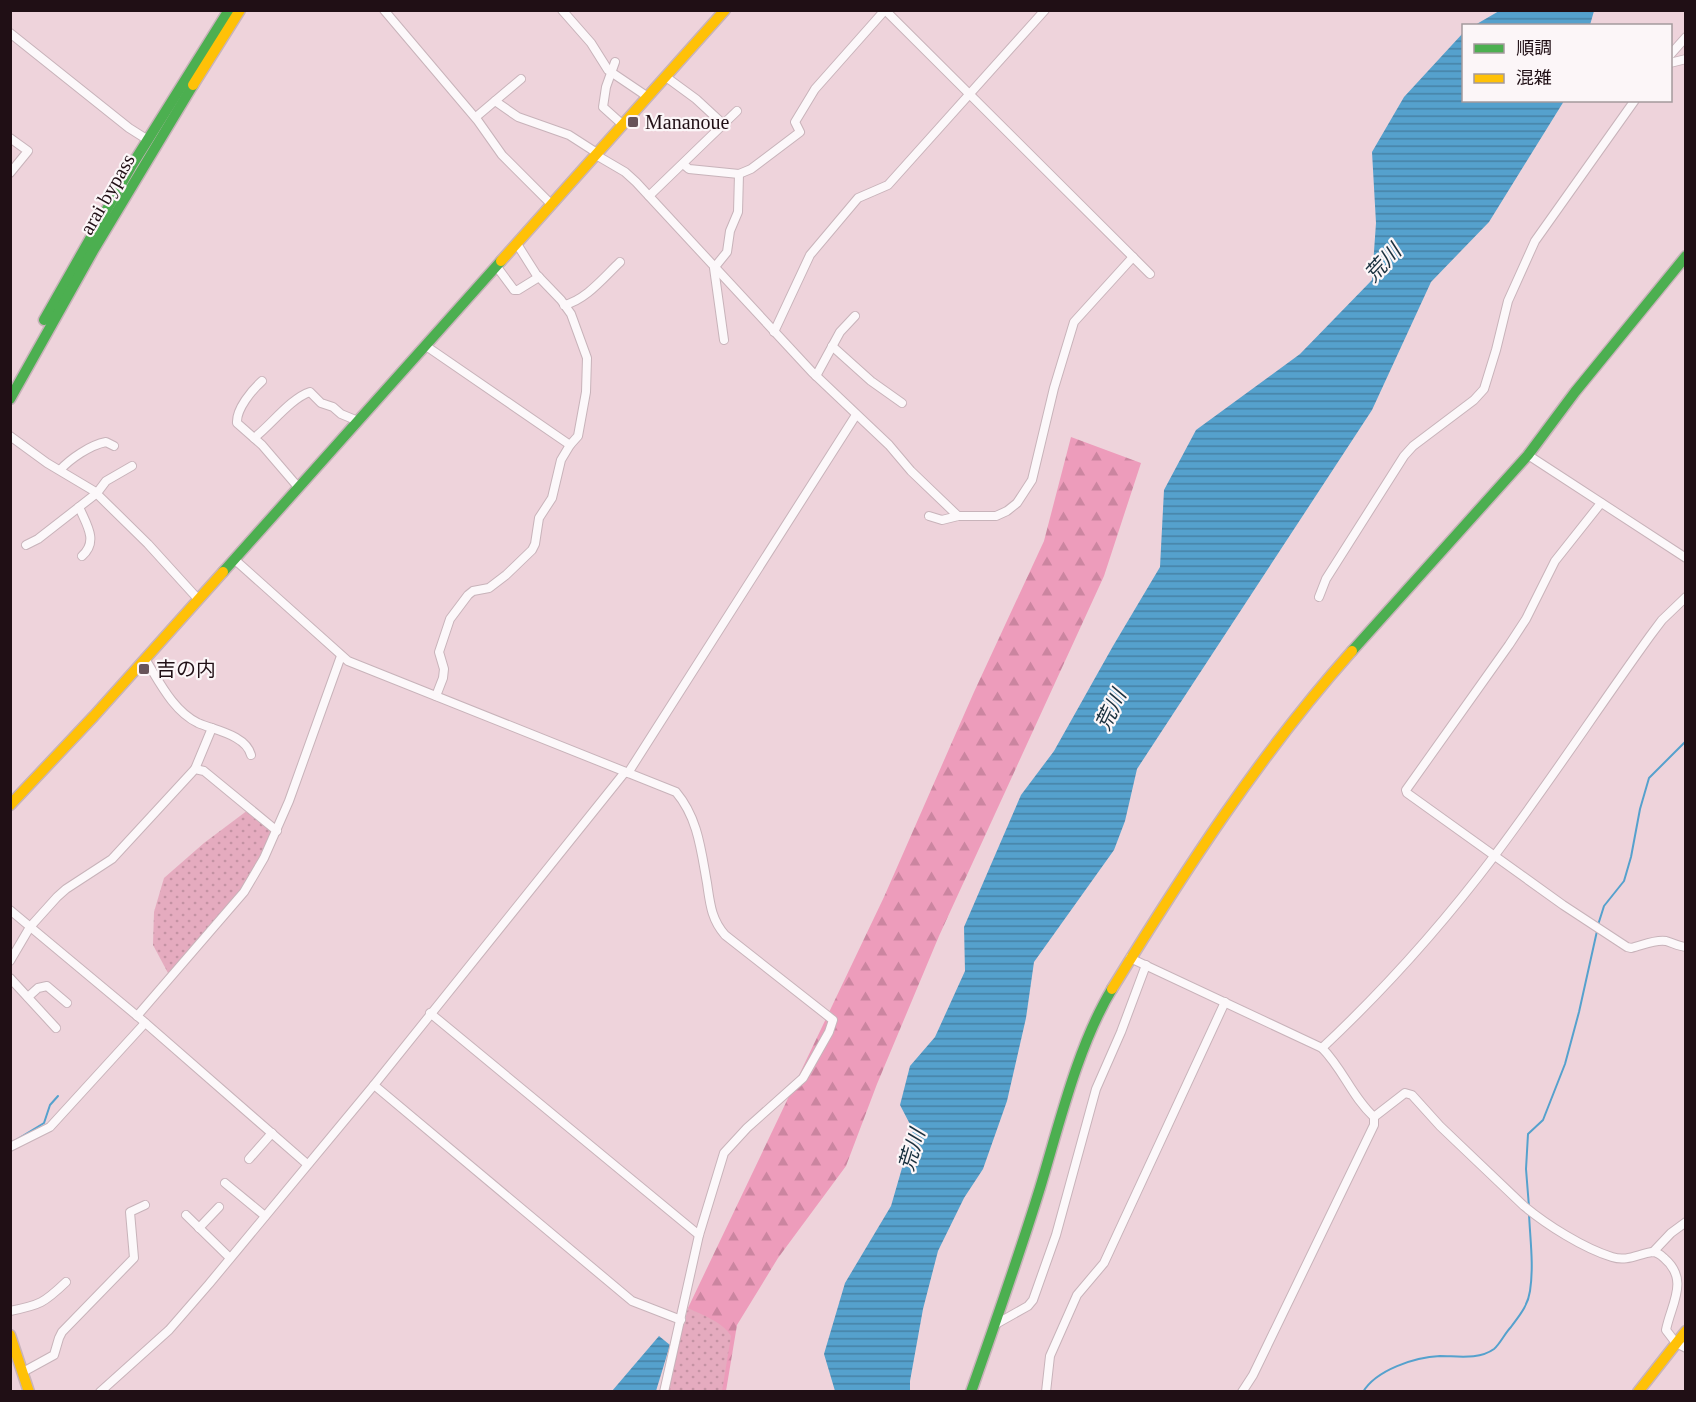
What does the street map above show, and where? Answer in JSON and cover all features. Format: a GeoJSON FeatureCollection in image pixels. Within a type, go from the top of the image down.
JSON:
{"type":"FeatureCollection","features":[{"type":"Feature","properties":{"kind":"main road","name":"arai bypass"},"geometry":{"type":"LineString","coordinates":[[10,379],[148,140],[229,10]]}},
{"type":"Feature","properties":{"kind":"main road","name":"arai bypass"},"geometry":{"type":"LineString","coordinates":[[10,399],[134,181],[240,10]]}},
{"type":"Feature","properties":{"kind":"main road"},"geometry":{"type":"LineString","coordinates":[[10,805],[39,776],[426,346],[725,10]]}},
{"type":"Feature","properties":{"kind":"main road"},"geometry":{"type":"LineString","coordinates":[[971,1392],[1044,1179],[1071,1087],[1104,1004],[1130,958],[1199,851],[1288,728],[1332,674],[1528,455],[1615,340],[1686,256]]}},
{"type":"Feature","properties":{"kind":"main road"},"geometry":{"type":"LineString","coordinates":[[1638,1392],[1681,1346],[1686,1331]]}},
{"type":"Feature","properties":{"kind":"main road"},"geometry":{"type":"LineString","coordinates":[[10,1335],[13,1350],[29,1392]]}},
{"type":"Feature","properties":{"kind":"street"},"geometry":{"type":"LineString","coordinates":[[384,10],[476,117],[502,155],[552,205]]}},
{"type":"Feature","properties":{"kind":"street"},"geometry":{"type":"LineString","coordinates":[[562,10],[591,42],[611,73],[648,97]]}},
{"type":"Feature","properties":{"kind":"street"},"geometry":{"type":"LineString","coordinates":[[683,164],[689,169],[739,174],[751,169],[800,132],[795,122],[815,89],[885,10],[1150,274]]}},
{"type":"Feature","properties":{"kind":"street"},"geometry":{"type":"LineString","coordinates":[[774,333],[810,255],[821,240],[858,198],[888,185],[1045,10]]}},
{"type":"Feature","properties":{"kind":"street"},"geometry":{"type":"LineString","coordinates":[[10,33],[129,128],[148,140]]}},
{"type":"Feature","properties":{"kind":"street"},"geometry":{"type":"LineString","coordinates":[[1672,54],[1686,37]]}},
{"type":"Feature","properties":{"kind":"street"},"geometry":{"type":"LineString","coordinates":[[615,62],[606,87],[603,107],[623,125]]}},
{"type":"Feature","properties":{"kind":"street"},"geometry":{"type":"LineString","coordinates":[[666,76],[723,124]]}},
{"type":"Feature","properties":{"kind":"street"},"geometry":{"type":"LineString","coordinates":[[476,117],[521,79]]}},
{"type":"Feature","properties":{"kind":"street"},"geometry":{"type":"LineString","coordinates":[[495,101],[519,117],[569,135],[626,172],[774,333],[958,516]]}},
{"type":"Feature","properties":{"kind":"street"},"geometry":{"type":"LineString","coordinates":[[1319,597],[1326,579],[1404,456],[1413,446],[1474,400],[1484,389],[1497,350],[1508,301],[1535,241],[1634,102]]}},
{"type":"Feature","properties":{"kind":"street"},"geometry":{"type":"LineString","coordinates":[[649,196],[737,111]]}},
{"type":"Feature","properties":{"kind":"street"},"geometry":{"type":"LineString","coordinates":[[10,138],[28,151],[10,173]]}},
{"type":"Feature","properties":{"kind":"street"},"geometry":{"type":"LineString","coordinates":[[724,340],[714,268],[727,252],[730,231],[738,212],[739,174]]}},
{"type":"Feature","properties":{"kind":"street"},"geometry":{"type":"LineString","coordinates":[[436,696],[444,669],[439,652],[450,620],[468,595],[489,588],[506,575],[535,544],[539,518],[552,498],[561,460],[578,436],[586,392],[587,358],[571,314],[539,277],[517,244]]}},
{"type":"Feature","properties":{"kind":"street"},"geometry":{"type":"LineString","coordinates":[[929,516],[942,520],[958,516],[996,516],[1017,503],[1032,480],[1053,388],[1074,322],[1133,257]]}},
{"type":"Feature","properties":{"kind":"street"},"geometry":{"type":"LineString","coordinates":[[564,305],[574,303],[620,262]]}},
{"type":"Feature","properties":{"kind":"street"},"geometry":{"type":"LineString","coordinates":[[497,267],[514,290],[518,290],[539,277]]}},
{"type":"Feature","properties":{"kind":"street"},"geometry":{"type":"LineString","coordinates":[[816,376],[840,332],[855,316]]}},
{"type":"Feature","properties":{"kind":"street"},"geometry":{"type":"LineString","coordinates":[[426,346],[570,445]]}},
{"type":"Feature","properties":{"kind":"street"},"geometry":{"type":"LineString","coordinates":[[832,346],[871,381],[902,403]]}},
{"type":"Feature","properties":{"kind":"street"},"geometry":{"type":"LineString","coordinates":[[262,381],[255,387],[237,417],[237,423],[262,445],[298,487]]}},
{"type":"Feature","properties":{"kind":"street"},"geometry":{"type":"LineString","coordinates":[[254,438],[300,395],[310,392],[321,403],[358,421]]}},
{"type":"Feature","properties":{"kind":"street"},"geometry":{"type":"LineString","coordinates":[[100,1392],[169,1330],[374,1085],[430,1012],[627,772],[856,415]]}},
{"type":"Feature","properties":{"kind":"street"},"geometry":{"type":"LineString","coordinates":[[10,436],[97,493],[198,599]]}},
{"type":"Feature","properties":{"kind":"street"},"geometry":{"type":"LineString","coordinates":[[60,470],[66,462],[93,446],[106,442],[114,446]]}},
{"type":"Feature","properties":{"kind":"street"},"geometry":{"type":"LineString","coordinates":[[1528,455],[1686,558]]}},
{"type":"Feature","properties":{"kind":"street"},"geometry":{"type":"LineString","coordinates":[[26,545],[38,539],[97,493],[106,481],[132,466]]}},
{"type":"Feature","properties":{"kind":"street"},"geometry":{"type":"LineString","coordinates":[[1601,503],[1556,561],[1526,619],[1509,645],[1406,790],[1407,793],[1494,856],[1627,947],[1658,941],[1686,947]]}},
{"type":"Feature","properties":{"kind":"street"},"geometry":{"type":"LineString","coordinates":[[79,507],[91,535],[91,542],[82,556]]}},
{"type":"Feature","properties":{"kind":"street"},"geometry":{"type":"LineString","coordinates":[[234,558],[348,661],[676,792],[688,808],[701,847],[711,912],[718,927],[833,1020],[830,1032],[803,1078],[724,1152],[699,1235],[664,1392]]}},
{"type":"Feature","properties":{"kind":"street"},"geometry":{"type":"LineString","coordinates":[[1322,1048],[1373,999],[1412,957],[1494,856],[1650,636],[1662,620],[1686,597]]}},
{"type":"Feature","properties":{"kind":"street"},"geometry":{"type":"LineString","coordinates":[[137,1016],[244,892],[264,858],[277,831],[341,656]]}},
{"type":"Feature","properties":{"kind":"street"},"geometry":{"type":"LineString","coordinates":[[144,659],[181,710],[196,722],[225,732],[246,745],[251,755]]}},
{"type":"Feature","properties":{"kind":"street"},"geometry":{"type":"LineString","coordinates":[[10,961],[30,927],[66,889],[111,859],[195,770],[212,728]]}},
{"type":"Feature","properties":{"kind":"street"},"geometry":{"type":"LineString","coordinates":[[195,770],[204,771],[277,831]]}},
{"type":"Feature","properties":{"kind":"street"},"geometry":{"type":"LineString","coordinates":[[10,910],[137,1016],[307,1164]]}},
{"type":"Feature","properties":{"kind":"street"},"geometry":{"type":"LineString","coordinates":[[1130,958],[1322,1048],[1337,1066],[1361,1104],[1374,1116],[1374,1125],[1253,1375],[1242,1392]]}},
{"type":"Feature","properties":{"kind":"street"},"geometry":{"type":"LineString","coordinates":[[996,1324],[1028,1306],[1033,1300],[1056,1235],[1096,1089],[1121,1032],[1146,965]]}},
{"type":"Feature","properties":{"kind":"street"},"geometry":{"type":"LineString","coordinates":[[10,978],[56,1028]]}},
{"type":"Feature","properties":{"kind":"street"},"geometry":{"type":"LineString","coordinates":[[28,997],[38,988],[47,986],[67,1003]]}},
{"type":"Feature","properties":{"kind":"street"},"geometry":{"type":"LineString","coordinates":[[1046,1392],[1048,1361],[1075,1300],[1080,1290],[1104,1263],[1225,1002]]}},
{"type":"Feature","properties":{"kind":"street"},"geometry":{"type":"LineString","coordinates":[[430,1012],[699,1235]]}},
{"type":"Feature","properties":{"kind":"street"},"geometry":{"type":"LineString","coordinates":[[10,1147],[50,1127],[145,1023]]}},
{"type":"Feature","properties":{"kind":"street"},"geometry":{"type":"LineString","coordinates":[[374,1085],[632,1301],[681,1320]]}},
{"type":"Feature","properties":{"kind":"street"},"geometry":{"type":"LineString","coordinates":[[1374,1116],[1400,1095],[1408,1093],[1537,1216],[1580,1242],[1611,1257],[1621,1260],[1653,1252],[1671,1233],[1686,1222]]}},
{"type":"Feature","properties":{"kind":"street"},"geometry":{"type":"LineString","coordinates":[[249,1159],[272,1133]]}},
{"type":"Feature","properties":{"kind":"street"},"geometry":{"type":"LineString","coordinates":[[225,1183],[265,1216]]}},
{"type":"Feature","properties":{"kind":"street"},"geometry":{"type":"LineString","coordinates":[[23,1372],[54,1355],[62,1332],[134,1258],[130,1212],[145,1205]]}},
{"type":"Feature","properties":{"kind":"street"},"geometry":{"type":"LineString","coordinates":[[199,1228],[219,1207]]}},
{"type":"Feature","properties":{"kind":"street"},"geometry":{"type":"LineString","coordinates":[[186,1215],[230,1258]]}},
{"type":"Feature","properties":{"kind":"street"},"geometry":{"type":"LineString","coordinates":[[1653,1252],[1658,1253],[1675,1270],[1678,1293],[1666,1330],[1681,1346]]}},
{"type":"Feature","properties":{"kind":"street"},"geometry":{"type":"LineString","coordinates":[[10,1311],[44,1303],[66,1282]]}},
{"type":"Feature","properties":{"kind":"green space"},"geometry":{"type":"Polygon","coordinates":[[[1071,437],[1141,463],[1104,576],[939,936],[877,1084],[846,1166],[778,1258],[737,1325],[726,1391],[667,1392],[680,1332],[685,1324],[688,1308],[884,897],[974,692],[1044,541],[1071,437]]]}},
{"type":"Feature","properties":{"kind":"shaded area"},"geometry":{"type":"Polygon","coordinates":[[[248,810],[274,832],[241,892],[170,974],[153,945],[154,912],[164,878],[204,843],[248,810]]]}},
{"type":"Feature","properties":{"kind":"shaded area"},"geometry":{"type":"Polygon","coordinates":[[[688,1308],[718,1323],[731,1336],[722,1391],[668,1392],[688,1308]]]}},
{"type":"Feature","properties":{"kind":"water"},"geometry":{"type":"Polygon","coordinates":[[[1499,10],[1594,11],[1590,24],[1477,24],[1499,10]]]}},
{"type":"Feature","properties":{"kind":"water","name":"荒川"},"geometry":{"type":"Polygon","coordinates":[[[1462,34],[1462,102],[1563,102],[1489,222],[1431,282],[1372,410],[1137,769],[1125,821],[1114,850],[1034,962],[1026,1018],[1007,1101],[983,1169],[964,1198],[938,1251],[923,1309],[910,1391],[835,1391],[824,1354],[845,1283],[891,1206],[913,1130],[900,1105],[910,1066],[935,1037],[965,971],[964,927],[1021,795],[1054,751],[1160,567],[1164,490],[1196,430],[1300,354],[1372,280],[1376,223],[1372,152],[1404,97],[1462,34]]]}},
{"type":"Feature","properties":{"kind":"water"},"geometry":{"type":"Polygon","coordinates":[[[659,1336],[670,1345],[656,1391],[612,1391],[659,1336]]]}},
{"type":"Feature","properties":{"kind":"waterway"},"geometry":{"type":"LineString","coordinates":[[1598,925],[1604,906],[1624,881],[1649,778],[1686,741]]}},
{"type":"Feature","properties":{"kind":"waterway"},"geometry":{"type":"LineString","coordinates":[[1529,1207],[1526,1169],[1528,1134],[1543,1120],[1565,1064],[1597,931]]}},
{"type":"Feature","properties":{"kind":"waterway"},"geometry":{"type":"LineString","coordinates":[[11,1143],[44,1123],[50,1105],[58,1096]]}},
{"type":"Feature","properties":{"kind":"waterway"},"geometry":{"type":"LineString","coordinates":[[1363,1392],[1377,1377],[1408,1362],[1440,1356],[1482,1355],[1496,1347],[1523,1310],[1529,1296],[1532,1262],[1529,1213]]}},
{"type":"Feature","properties":{"kind":"traffic: fast"},"geometry":{"type":"LineString","coordinates":[[44,320],[132,165],[229,10]]}},
{"type":"Feature","properties":{"kind":"traffic: fast"},"geometry":{"type":"LineString","coordinates":[[10,399],[93,251],[193,85]]}},
{"type":"Feature","properties":{"kind":"traffic: fast"},"geometry":{"type":"LineString","coordinates":[[1352,651],[1528,455],[1575,392],[1686,256]]}},
{"type":"Feature","properties":{"kind":"traffic: fast"},"geometry":{"type":"LineString","coordinates":[[223,572],[501,261]]}},
{"type":"Feature","properties":{"kind":"traffic: fast"},"geometry":{"type":"LineString","coordinates":[[971,1392],[1024,1239],[1079,1060],[1112,989]]}},
{"type":"Feature","properties":{"kind":"traffic: slow"},"geometry":{"type":"LineString","coordinates":[[193,85],[240,10]]}},
{"type":"Feature","properties":{"kind":"traffic: slow"},"geometry":{"type":"LineString","coordinates":[[501,261],[725,10]]}},
{"type":"Feature","properties":{"kind":"traffic: slow"},"geometry":{"type":"LineString","coordinates":[[10,805],[94,716],[223,572]]}},
{"type":"Feature","properties":{"kind":"traffic: slow"},"geometry":{"type":"LineString","coordinates":[[1112,989],[1224,815],[1286,731],[1352,651]]}},
{"type":"Feature","properties":{"kind":"traffic: slow"},"geometry":{"type":"LineString","coordinates":[[1638,1392],[1686,1331]]}},
{"type":"Feature","properties":{"kind":"traffic: slow"},"geometry":{"type":"LineString","coordinates":[[10,1335],[29,1392]]}},
{"type":"Feature","properties":{"kind":"place","name":"Mananoue"},"geometry":{"type":"Point","coordinates":[633,122]}},
{"type":"Feature","properties":{"kind":"place","name":"吉の内"},"geometry":{"type":"Point","coordinates":[144,669]}}]}
